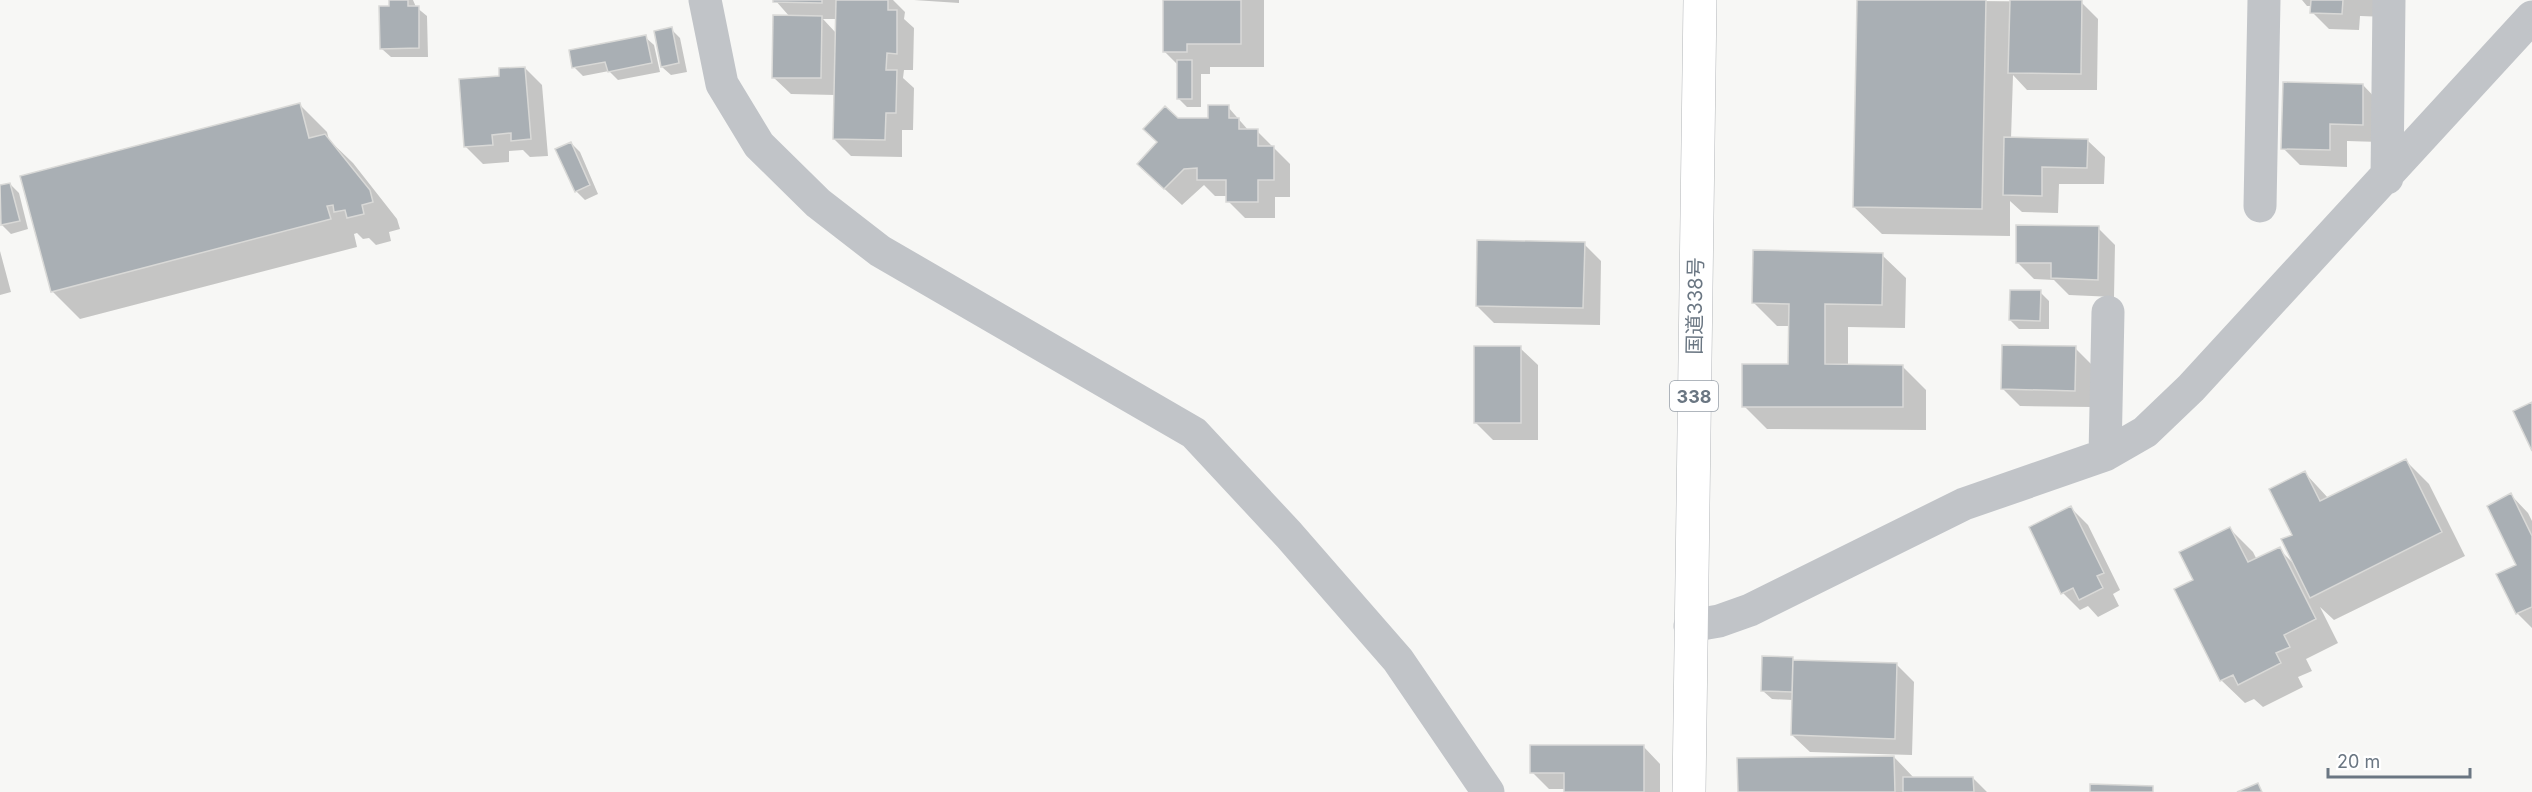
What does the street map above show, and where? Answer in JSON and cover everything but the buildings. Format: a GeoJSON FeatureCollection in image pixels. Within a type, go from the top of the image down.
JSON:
{"type":"FeatureCollection","features":[{"type":"Feature","properties":{"kind":"highway","name":"国道338号"},"geometry":{"type":"LineString","coordinates":[[1689,792],[1700,0]]}},
{"type":"Feature","properties":{"kind":"street"},"geometry":{"type":"LineString","coordinates":[[705,0],[722,84],[759,145],[818,203],[880,251],[1194,433],[1289,535],[1398,660],[1488,792]]}},
{"type":"Feature","properties":{"kind":"street"},"geometry":{"type":"LineString","coordinates":[[2260,206],[2264,0]]}},
{"type":"Feature","properties":{"kind":"street"},"geometry":{"type":"LineString","coordinates":[[2387,178],[2389,0]]}},
{"type":"Feature","properties":{"kind":"street"},"geometry":{"type":"LineString","coordinates":[[1690,626],[1719,621],[1750,610],[1964,504],[2105,455],[2145,432],[2191,388],[2387,178],[2532,17]]}},
{"type":"Feature","properties":{"kind":"street"},"geometry":{"type":"LineString","coordinates":[[2105,455],[2108,312]]}}]}
